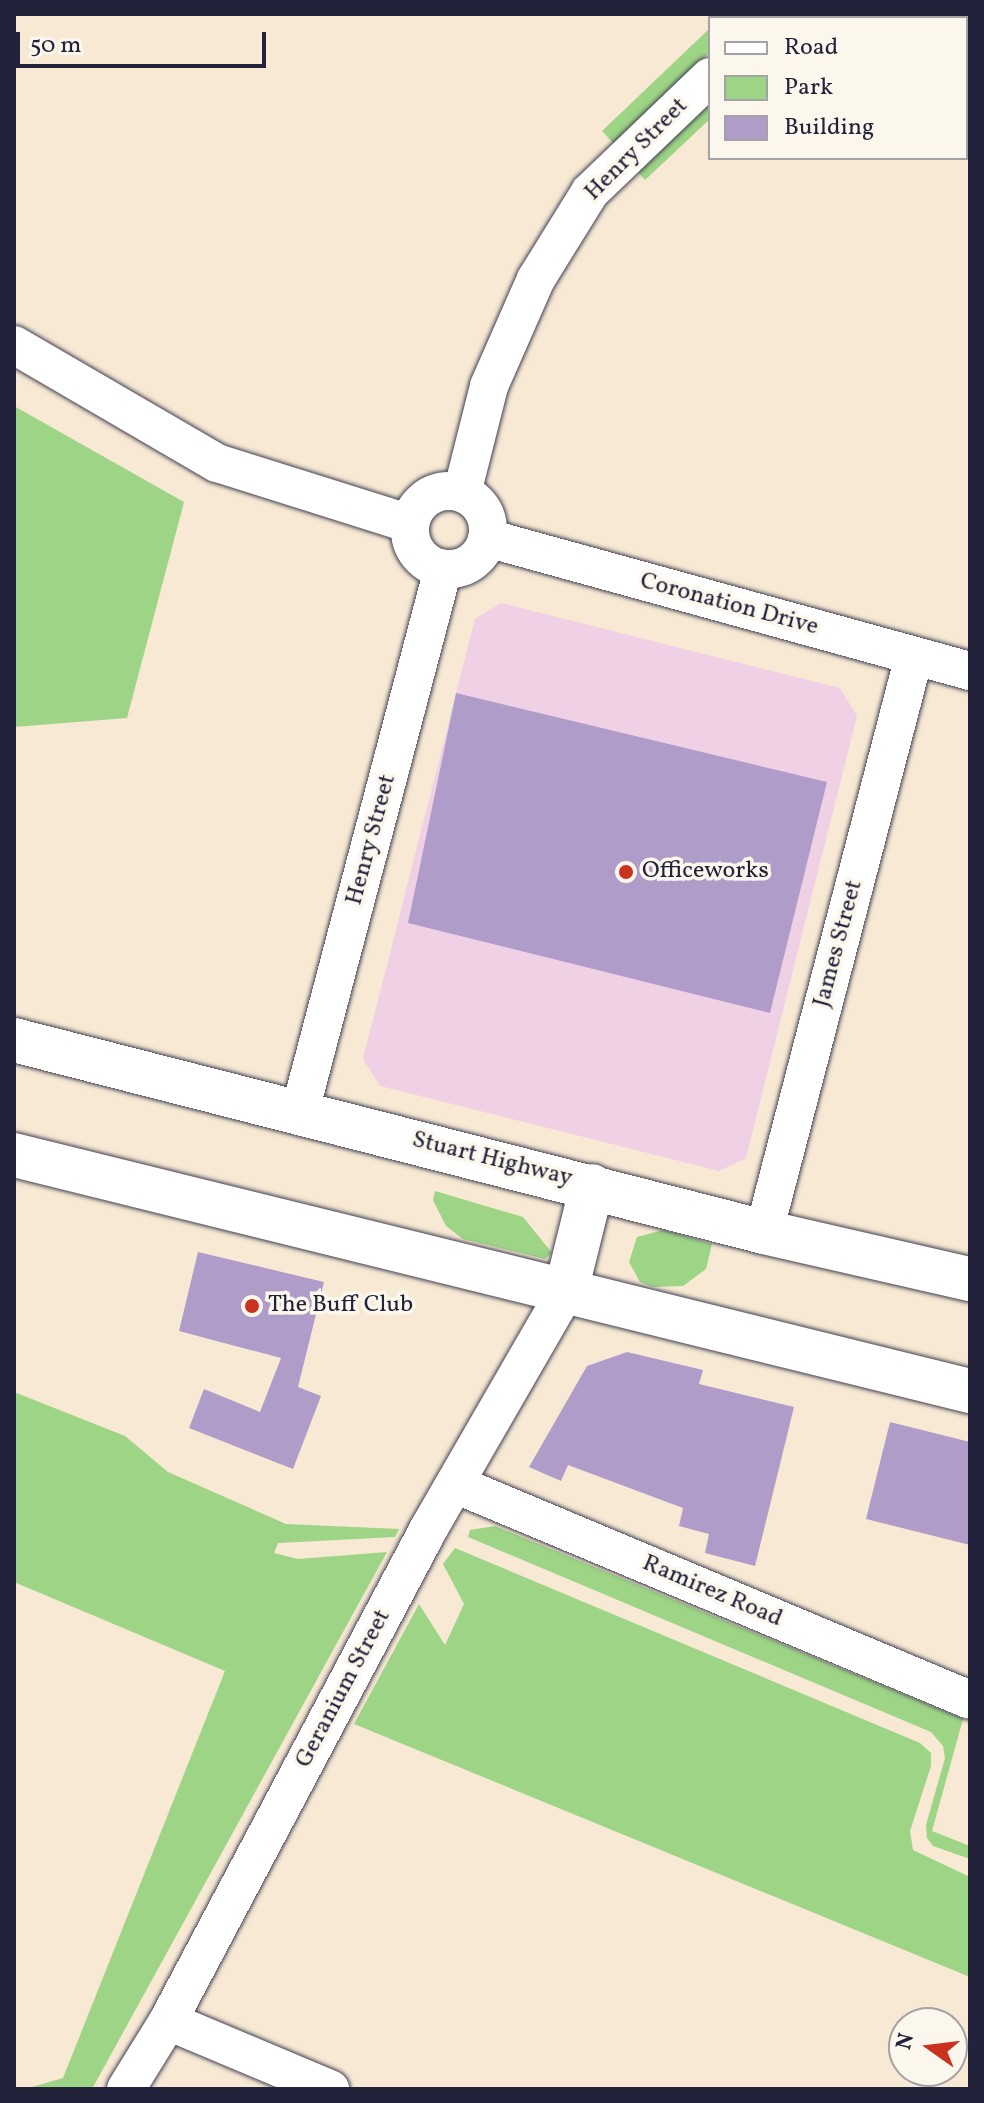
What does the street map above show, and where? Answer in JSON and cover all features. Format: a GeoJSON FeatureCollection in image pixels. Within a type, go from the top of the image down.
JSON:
{"type":"FeatureCollection","features":[{"type":"Feature","properties":{"kind":"highway","name":"Stuart Highway"},"geometry":{"type":"LineString","coordinates":[[14,1040],[764,1232],[970,1279]]}},
{"type":"Feature","properties":{"kind":"highway"},"geometry":{"type":"LineString","coordinates":[[14,1155],[970,1391]]}},
{"type":"Feature","properties":{"kind":"highway"},"geometry":{"type":"LineString","coordinates":[[566,1291],[592,1186]]}},
{"type":"Feature","properties":{"kind":"street","name":"Henry Street"},"geometry":{"type":"LineString","coordinates":[[462,493],[489,386],[536,279],[590,192],[708,79]]}},
{"type":"Feature","properties":{"kind":"street"},"geometry":{"type":"LineString","coordinates":[[14,345],[217,463],[410,524]]}},
{"type":"Feature","properties":{"kind":"street"},"geometry":{"type":"LineString","coordinates":[[435,493],[462,493],[480,506],[487,538],[466,566],[443,569],[421,558],[410,524],[415,511],[435,493]]}},
{"type":"Feature","properties":{"kind":"street","name":"Coronation Drive"},"geometry":{"type":"LineString","coordinates":[[487,538],[970,671]]}},
{"type":"Feature","properties":{"kind":"street","name":"Henry Street"},"geometry":{"type":"LineString","coordinates":[[300,1111],[443,569]]}},
{"type":"Feature","properties":{"kind":"street","name":"James Street"},"geometry":{"type":"LineString","coordinates":[[764,1232],[914,656]]}},
{"type":"Feature","properties":{"kind":"street","name":"Geranium Street"},"geometry":{"type":"LineString","coordinates":[[126,2089],[168,2021],[455,1484],[566,1291]]}},
{"type":"Feature","properties":{"kind":"street","name":"Ramirez Road"},"geometry":{"type":"LineString","coordinates":[[455,1484],[970,1700]]}},
{"type":"Feature","properties":{"kind":"street"},"geometry":{"type":"LineString","coordinates":[[168,2021],[330,2089]]}},
{"type":"Feature","properties":{"kind":"shaded area"},"geometry":{"type":"Polygon","coordinates":[[[501,603],[840,688],[857,716],[746,1158],[719,1171],[380,1086],[363,1059],[475,619],[501,603]]]}},
{"type":"Feature","properties":{"kind":"green space"},"geometry":{"type":"Polygon","coordinates":[[[915,14],[917,16],[831,16],[915,14]]]}},
{"type":"Feature","properties":{"kind":"green space"},"geometry":{"type":"Polygon","coordinates":[[[915,14],[970,14],[970,26],[968,29],[968,16],[915,14]]]}},
{"type":"Feature","properties":{"kind":"green space"},"geometry":{"type":"Polygon","coordinates":[[[708,30],[708,54],[614,144],[602,131],[708,30]]]}},
{"type":"Feature","properties":{"kind":"green space"},"geometry":{"type":"Polygon","coordinates":[[[708,106],[708,121],[645,180],[638,172],[708,106]]]}},
{"type":"Feature","properties":{"kind":"green space"},"geometry":{"type":"Polygon","coordinates":[[[14,406],[184,502],[127,718],[14,727],[14,406]]]}},
{"type":"Feature","properties":{"kind":"green space"},"geometry":{"type":"Polygon","coordinates":[[[435,1191],[523,1217],[552,1253],[545,1259],[463,1239],[446,1226],[433,1200],[435,1191]]]}},
{"type":"Feature","properties":{"kind":"green space"},"geometry":{"type":"Polygon","coordinates":[[[663,1230],[712,1244],[706,1269],[683,1286],[653,1287],[640,1282],[629,1262],[637,1237],[663,1230]]]}},
{"type":"Feature","properties":{"kind":"green space"},"geometry":{"type":"Polygon","coordinates":[[[14,1392],[125,1436],[168,1472],[286,1524],[399,1529],[395,1537],[278,1543],[274,1553],[298,1559],[387,1552],[92,2089],[25,2089],[63,2078],[225,1671],[14,1582],[14,1392]]]}},
{"type":"Feature","properties":{"kind":"green space"},"geometry":{"type":"Polygon","coordinates":[[[495,1526],[963,1719],[932,1831],[970,1846],[970,1859],[933,1846],[927,1838],[926,1825],[945,1758],[943,1746],[931,1732],[468,1537],[470,1530],[495,1526]]]}},
{"type":"Feature","properties":{"kind":"green space"},"geometry":{"type":"Polygon","coordinates":[[[455,1548],[920,1743],[931,1753],[931,1766],[910,1831],[913,1850],[970,1877],[970,1977],[354,1724],[419,1604],[445,1645],[464,1604],[443,1564],[455,1548]]]}},
{"type":"Feature","properties":{"kind":"building"},"geometry":{"type":"Polygon","coordinates":[[[456,693],[827,782],[770,1013],[408,923],[456,693]]]}},
{"type":"Feature","properties":{"kind":"building","name":"The Buff Club"},"geometry":{"type":"Polygon","coordinates":[[[198,1252],[324,1282],[298,1387],[321,1396],[293,1469],[189,1428],[204,1389],[260,1412],[281,1358],[179,1331],[198,1252]]]}},
{"type":"Feature","properties":{"kind":"building"},"geometry":{"type":"Polygon","coordinates":[[[627,1352],[703,1370],[699,1384],[794,1407],[755,1566],[705,1553],[709,1534],[679,1526],[683,1508],[568,1465],[561,1481],[529,1467],[587,1366],[627,1352]]]}},
{"type":"Feature","properties":{"kind":"building"},"geometry":{"type":"Polygon","coordinates":[[[890,1422],[970,1442],[970,1545],[866,1519],[890,1422]]]}},
{"type":"Feature","properties":{"kind":"place","name":"Officeworks"},"geometry":{"type":"Point","coordinates":[626,872]}},
{"type":"Feature","properties":{"kind":"place","name":"The Buff Club"},"geometry":{"type":"Point","coordinates":[252,1306]}}]}
